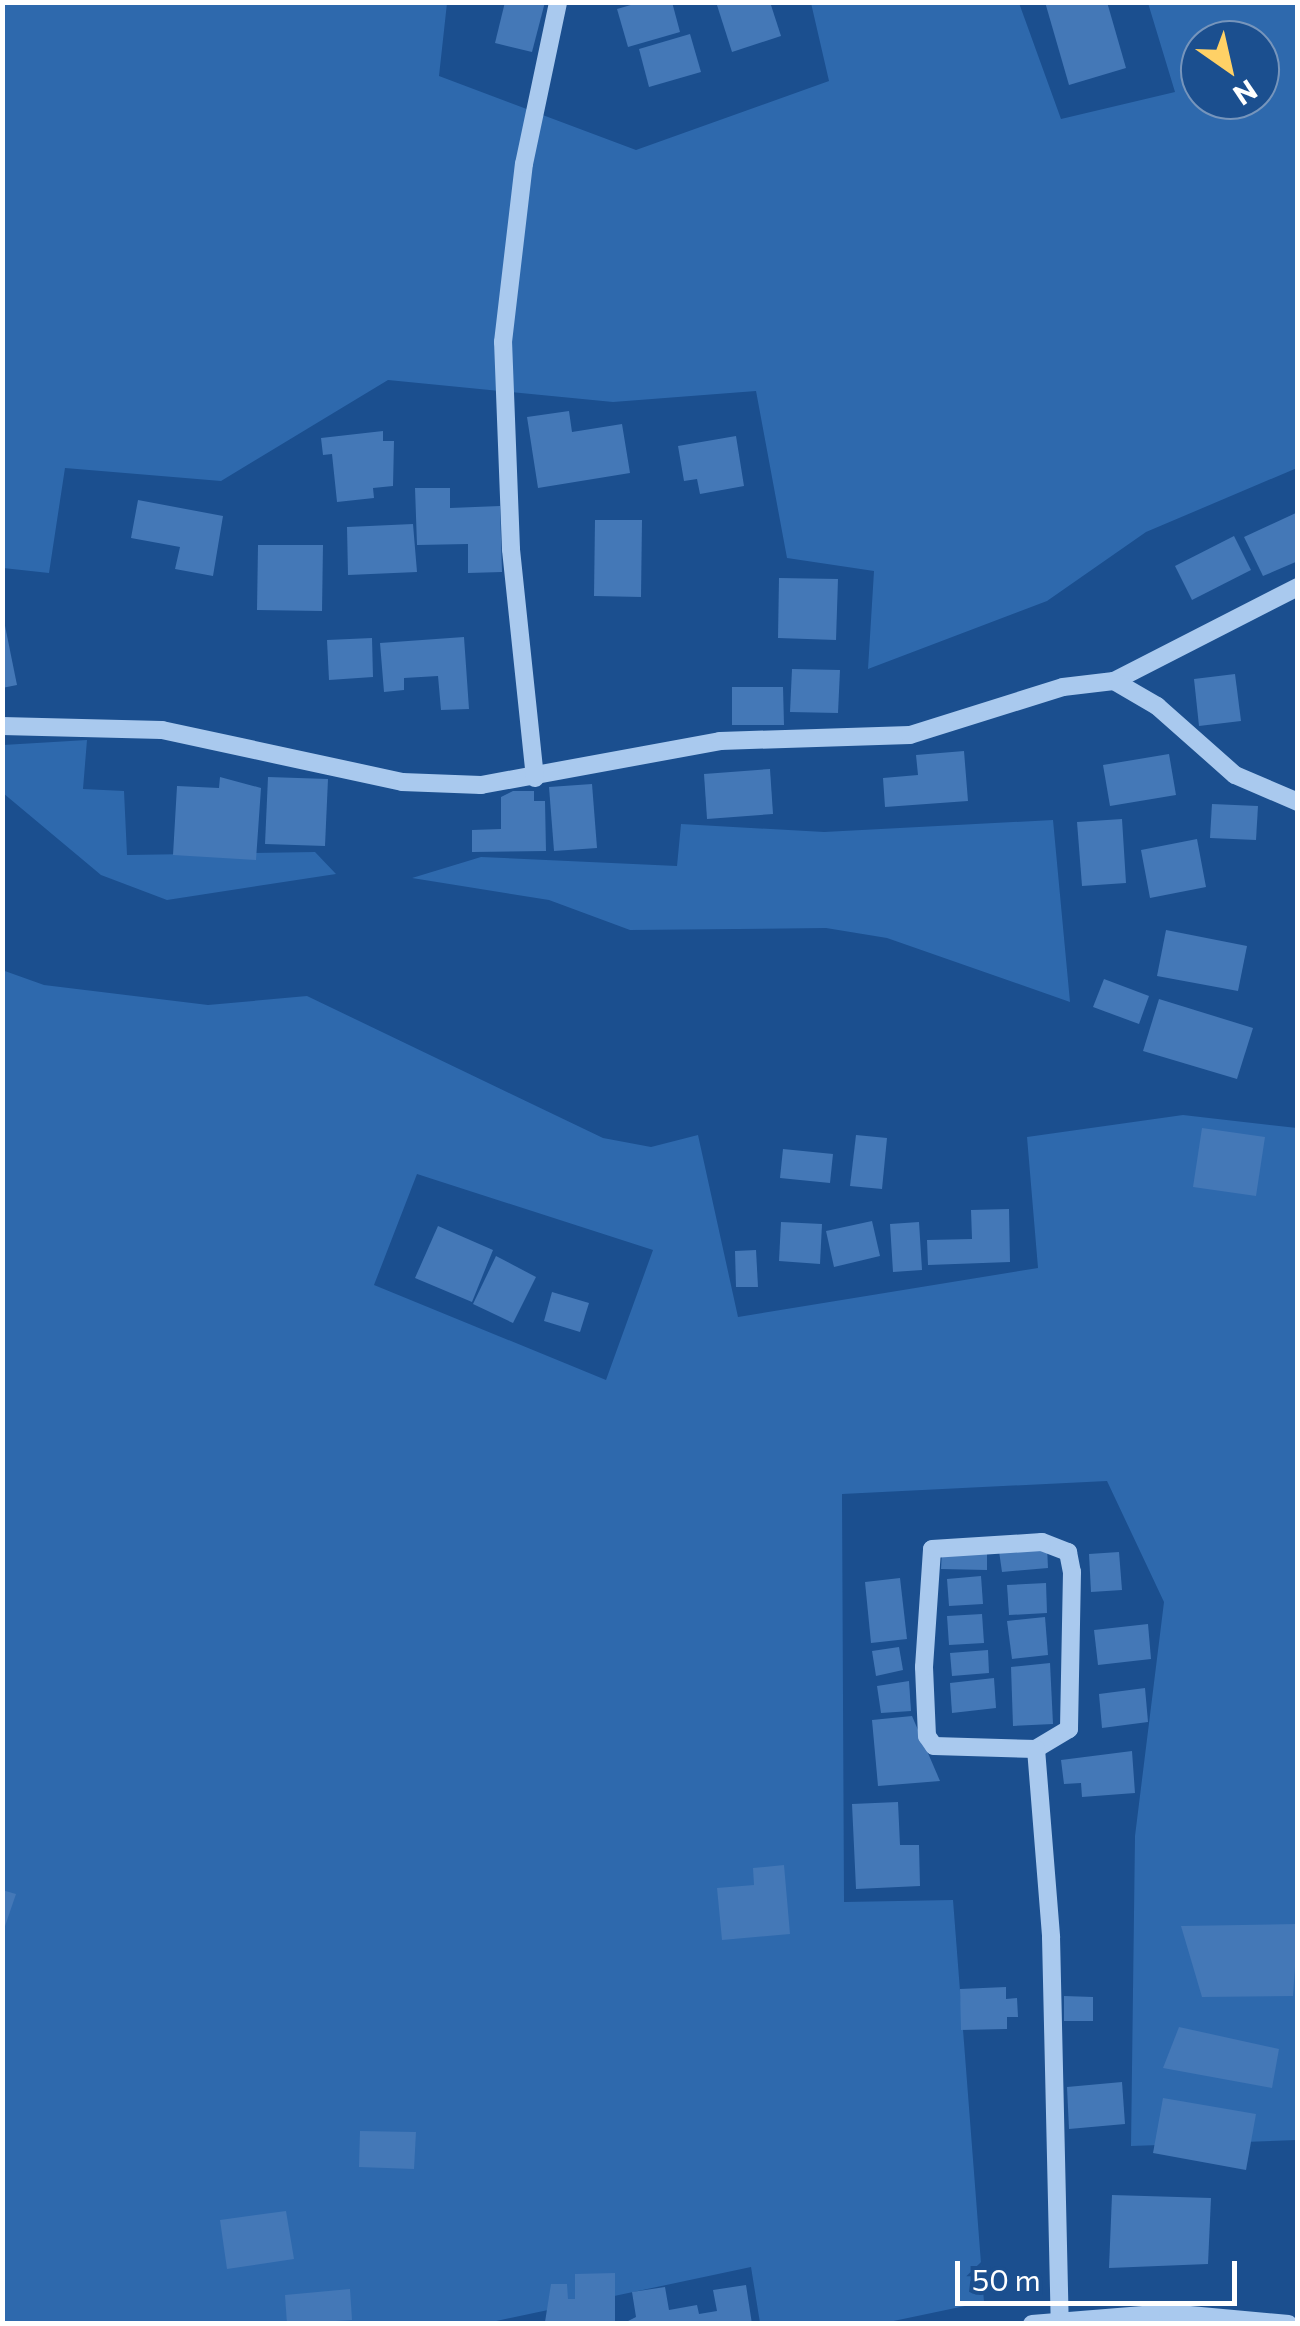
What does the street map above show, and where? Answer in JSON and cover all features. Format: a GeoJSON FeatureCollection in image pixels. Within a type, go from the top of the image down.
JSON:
{"type":"FeatureCollection","features":[{"type":"Feature","properties":{"kind":"street"},"geometry":{"type":"LineString","coordinates":[[535,778],[512,550],[503,342],[524,164],[558,2]]}},
{"type":"Feature","properties":{"kind":"street"},"geometry":{"type":"LineString","coordinates":[[2,726],[162,730],[402,782],[535,778],[720,741],[910,735],[1063,687],[1114,680],[1298,587]]}},
{"type":"Feature","properties":{"kind":"street"},"geometry":{"type":"LineString","coordinates":[[1114,680],[1157,706],[1234,775],[1298,802]]}},
{"type":"Feature","properties":{"kind":"street"},"geometry":{"type":"LineString","coordinates":[[1042,1542],[1068,1552],[1070,1728],[1036,1749],[947,1750],[926,1736],[932,1550],[1042,1542]]}},
{"type":"Feature","properties":{"kind":"street"},"geometry":{"type":"LineString","coordinates":[[1036,1749],[1050,1938],[1060,2319]]}},
{"type":"Feature","properties":{"kind":"street"},"geometry":{"type":"LineString","coordinates":[[1032,2324],[1168,2312],[1289,2324]]}},
{"type":"Feature","properties":{"kind":"shaded area"},"geometry":{"type":"Polygon","coordinates":[[[3,3],[447,3],[439,76],[636,150],[829,81],[811,3],[1019,3],[1061,119],[1175,92],[1148,3],[1297,3],[1297,468],[1146,532],[1047,601],[868,669],[874,571],[787,558],[756,391],[613,402],[388,380],[221,481],[65,468],[49,573],[3,568],[3,3]]]}},
{"type":"Feature","properties":{"kind":"shaded area"},"geometry":{"type":"Polygon","coordinates":[[[87,740],[83,789],[124,791],[127,855],[315,852],[336,874],[167,900],[101,875],[3,793],[3,745],[87,740]]]}},
{"type":"Feature","properties":{"kind":"shaded area"},"geometry":{"type":"Polygon","coordinates":[[[1053,820],[1070,1002],[887,938],[826,928],[630,930],[549,900],[412,878],[481,857],[677,866],[681,824],[824,832],[1053,820]]]}},
{"type":"Feature","properties":{"kind":"shaded area"},"geometry":{"type":"Polygon","coordinates":[[[2,970],[44,985],[208,1005],[307,996],[603,1138],[651,1147],[698,1135],[738,1317],[1038,1268],[1027,1137],[1183,1115],[1297,1128],[1297,2140],[1131,2146],[1135,1836],[1164,1602],[1107,1481],[842,1494],[844,1902],[953,1900],[984,2302],[884,2323],[760,2323],[751,2267],[487,2323],[3,2323],[2,970]],[[417,1174],[374,1285],[606,1380],[653,1250],[417,1174]]]}},
{"type":"Feature","properties":{"kind":"building"},"geometry":{"type":"Polygon","coordinates":[[[505,2],[545,2],[532,52],[495,43],[505,2]]]}},
{"type":"Feature","properties":{"kind":"building"},"geometry":{"type":"Polygon","coordinates":[[[641,2],[672,2],[680,32],[628,47],[617,9],[641,2]]]}},
{"type":"Feature","properties":{"kind":"building"},"geometry":{"type":"Polygon","coordinates":[[[716,2],[770,2],[781,36],[732,52],[716,2]]]}},
{"type":"Feature","properties":{"kind":"building"},"geometry":{"type":"Polygon","coordinates":[[[1045,2],[1107,2],[1126,68],[1069,85],[1045,2]]]}},
{"type":"Feature","properties":{"kind":"building"},"geometry":{"type":"Polygon","coordinates":[[[690,34],[701,72],[649,87],[639,49],[690,34]]]}},
{"type":"Feature","properties":{"kind":"building"},"geometry":{"type":"Polygon","coordinates":[[[569,411],[572,432],[622,424],[630,473],[538,488],[527,417],[569,411]]]}},
{"type":"Feature","properties":{"kind":"building"},"geometry":{"type":"Polygon","coordinates":[[[383,431],[383,441],[394,441],[393,486],[373,488],[374,498],[337,502],[332,454],[323,455],[321,438],[383,431]]]}},
{"type":"Feature","properties":{"kind":"building"},"geometry":{"type":"Polygon","coordinates":[[[736,436],[744,486],[700,494],[697,479],[684,481],[678,446],[736,436]]]}},
{"type":"Feature","properties":{"kind":"building"},"geometry":{"type":"Polygon","coordinates":[[[415,488],[450,488],[450,508],[500,506],[502,572],[468,573],[468,544],[417,545],[415,488]]]}},
{"type":"Feature","properties":{"kind":"building"},"geometry":{"type":"Polygon","coordinates":[[[138,500],[223,516],[213,576],[175,569],[180,547],[131,538],[138,500]]]}},
{"type":"Feature","properties":{"kind":"building"},"geometry":{"type":"Polygon","coordinates":[[[1298,512],[1298,561],[1263,576],[1244,537],[1298,512]]]}},
{"type":"Feature","properties":{"kind":"building"},"geometry":{"type":"Polygon","coordinates":[[[595,520],[642,520],[641,597],[594,596],[595,520]]]}},
{"type":"Feature","properties":{"kind":"building"},"geometry":{"type":"Polygon","coordinates":[[[413,524],[417,572],[348,575],[347,527],[413,524]]]}},
{"type":"Feature","properties":{"kind":"building"},"geometry":{"type":"Polygon","coordinates":[[[1234,536],[1251,570],[1192,600],[1175,566],[1234,536]]]}},
{"type":"Feature","properties":{"kind":"building"},"geometry":{"type":"Polygon","coordinates":[[[258,545],[323,545],[322,611],[257,610],[258,545]]]}},
{"type":"Feature","properties":{"kind":"building"},"geometry":{"type":"Polygon","coordinates":[[[779,578],[838,579],[836,640],[778,638],[779,578]]]}},
{"type":"Feature","properties":{"kind":"building"},"geometry":{"type":"Polygon","coordinates":[[[2,611],[17,685],[2,688],[2,611]]]}},
{"type":"Feature","properties":{"kind":"building"},"geometry":{"type":"Polygon","coordinates":[[[464,637],[469,709],[441,710],[438,676],[404,678],[404,690],[384,692],[380,643],[464,637]]]}},
{"type":"Feature","properties":{"kind":"building"},"geometry":{"type":"Polygon","coordinates":[[[372,638],[373,677],[329,680],[327,640],[372,638]]]}},
{"type":"Feature","properties":{"kind":"building"},"geometry":{"type":"Polygon","coordinates":[[[792,669],[840,670],[838,713],[790,712],[792,669]]]}},
{"type":"Feature","properties":{"kind":"building"},"geometry":{"type":"Polygon","coordinates":[[[1235,674],[1241,721],[1199,726],[1194,679],[1235,674]]]}},
{"type":"Feature","properties":{"kind":"building"},"geometry":{"type":"Polygon","coordinates":[[[732,687],[783,687],[784,725],[732,725],[732,687]]]}},
{"type":"Feature","properties":{"kind":"building"},"geometry":{"type":"Polygon","coordinates":[[[964,751],[968,801],[885,807],[883,778],[918,775],[916,755],[964,751]]]}},
{"type":"Feature","properties":{"kind":"building"},"geometry":{"type":"Polygon","coordinates":[[[1169,754],[1176,795],[1110,806],[1103,765],[1169,754]]]}},
{"type":"Feature","properties":{"kind":"building"},"geometry":{"type":"Polygon","coordinates":[[[770,769],[773,814],[707,819],[704,774],[770,769]]]}},
{"type":"Feature","properties":{"kind":"building"},"geometry":{"type":"Polygon","coordinates":[[[220,777],[261,788],[256,860],[173,855],[177,786],[219,788],[220,777]]]}},
{"type":"Feature","properties":{"kind":"building"},"geometry":{"type":"Polygon","coordinates":[[[268,777],[328,779],[325,846],[265,844],[268,777]]]}},
{"type":"Feature","properties":{"kind":"building"},"geometry":{"type":"Polygon","coordinates":[[[592,784],[597,848],[554,851],[549,787],[592,784]]]}},
{"type":"Feature","properties":{"kind":"building"},"geometry":{"type":"Polygon","coordinates":[[[513,791],[534,791],[534,801],[545,801],[546,851],[472,852],[472,830],[501,829],[501,797],[513,791]]]}},
{"type":"Feature","properties":{"kind":"building"},"geometry":{"type":"Polygon","coordinates":[[[1212,804],[1258,806],[1256,840],[1210,838],[1212,804]]]}},
{"type":"Feature","properties":{"kind":"building"},"geometry":{"type":"Polygon","coordinates":[[[1122,819],[1126,883],[1082,886],[1077,822],[1122,819]]]}},
{"type":"Feature","properties":{"kind":"building"},"geometry":{"type":"Polygon","coordinates":[[[1197,839],[1206,887],[1150,898],[1141,850],[1197,839]]]}},
{"type":"Feature","properties":{"kind":"building"},"geometry":{"type":"Polygon","coordinates":[[[1166,930],[1247,946],[1238,991],[1157,976],[1166,930]]]}},
{"type":"Feature","properties":{"kind":"building"},"geometry":{"type":"Polygon","coordinates":[[[1104,979],[1149,996],[1139,1024],[1093,1007],[1104,979]]]}},
{"type":"Feature","properties":{"kind":"building"},"geometry":{"type":"Polygon","coordinates":[[[1159,999],[1253,1028],[1237,1079],[1143,1051],[1159,999]]]}},
{"type":"Feature","properties":{"kind":"building"},"geometry":{"type":"Polygon","coordinates":[[[1202,1128],[1265,1137],[1256,1196],[1193,1187],[1202,1128]]]}},
{"type":"Feature","properties":{"kind":"building"},"geometry":{"type":"Polygon","coordinates":[[[856,1135],[887,1138],[882,1189],[850,1186],[856,1135]]]}},
{"type":"Feature","properties":{"kind":"building"},"geometry":{"type":"Polygon","coordinates":[[[783,1149],[833,1154],[830,1183],[780,1178],[783,1149]]]}},
{"type":"Feature","properties":{"kind":"building"},"geometry":{"type":"Polygon","coordinates":[[[1009,1209],[1010,1262],[928,1265],[927,1240],[972,1239],[971,1210],[1009,1209]]]}},
{"type":"Feature","properties":{"kind":"building"},"geometry":{"type":"Polygon","coordinates":[[[872,1221],[880,1256],[834,1267],[826,1231],[872,1221]]]}},
{"type":"Feature","properties":{"kind":"building"},"geometry":{"type":"Polygon","coordinates":[[[781,1222],[822,1224],[820,1264],[779,1261],[781,1222]]]}},
{"type":"Feature","properties":{"kind":"building"},"geometry":{"type":"Polygon","coordinates":[[[919,1222],[922,1270],[893,1272],[890,1224],[919,1222]]]}},
{"type":"Feature","properties":{"kind":"building"},"geometry":{"type":"Polygon","coordinates":[[[438,1226],[493,1250],[472,1302],[415,1278],[438,1226]]]}},
{"type":"Feature","properties":{"kind":"building"},"geometry":{"type":"Polygon","coordinates":[[[756,1250],[758,1287],[736,1287],[735,1251],[756,1250]]]}},
{"type":"Feature","properties":{"kind":"building"},"geometry":{"type":"Polygon","coordinates":[[[496,1256],[536,1277],[513,1323],[473,1304],[496,1256]]]}},
{"type":"Feature","properties":{"kind":"building"},"geometry":{"type":"Polygon","coordinates":[[[552,1292],[589,1303],[580,1332],[544,1321],[552,1292]]]}},
{"type":"Feature","properties":{"kind":"building"},"geometry":{"type":"Polygon","coordinates":[[[1047,1547],[1048,1568],[1002,1572],[999,1551],[1047,1547]]]}},
{"type":"Feature","properties":{"kind":"building"},"geometry":{"type":"Polygon","coordinates":[[[942,1551],[987,1552],[987,1570],[941,1569],[942,1551]]]}},
{"type":"Feature","properties":{"kind":"building"},"geometry":{"type":"Polygon","coordinates":[[[1119,1552],[1122,1590],[1091,1592],[1089,1554],[1119,1552]]]}},
{"type":"Feature","properties":{"kind":"building"},"geometry":{"type":"Polygon","coordinates":[[[981,1576],[983,1604],[949,1606],[947,1579],[981,1576]]]}},
{"type":"Feature","properties":{"kind":"building"},"geometry":{"type":"Polygon","coordinates":[[[900,1578],[907,1639],[871,1643],[865,1582],[900,1578]]]}},
{"type":"Feature","properties":{"kind":"building"},"geometry":{"type":"Polygon","coordinates":[[[1046,1583],[1047,1613],[1009,1615],[1007,1585],[1046,1583]]]}},
{"type":"Feature","properties":{"kind":"building"},"geometry":{"type":"Polygon","coordinates":[[[982,1614],[984,1643],[949,1645],[947,1616],[982,1614]]]}},
{"type":"Feature","properties":{"kind":"building"},"geometry":{"type":"Polygon","coordinates":[[[1045,1617],[1048,1655],[1012,1659],[1007,1621],[1045,1617]]]}},
{"type":"Feature","properties":{"kind":"building"},"geometry":{"type":"Polygon","coordinates":[[[1148,1624],[1151,1659],[1098,1665],[1094,1630],[1148,1624]]]}},
{"type":"Feature","properties":{"kind":"building"},"geometry":{"type":"Polygon","coordinates":[[[899,1647],[903,1670],[876,1676],[872,1651],[899,1647]]]}},
{"type":"Feature","properties":{"kind":"building"},"geometry":{"type":"Polygon","coordinates":[[[988,1650],[989,1673],[952,1676],[950,1653],[988,1650]]]}},
{"type":"Feature","properties":{"kind":"building"},"geometry":{"type":"Polygon","coordinates":[[[1050,1663],[1053,1724],[1013,1726],[1011,1667],[1050,1663]]]}},
{"type":"Feature","properties":{"kind":"building"},"geometry":{"type":"Polygon","coordinates":[[[994,1678],[996,1708],[952,1713],[950,1683],[994,1678]]]}},
{"type":"Feature","properties":{"kind":"building"},"geometry":{"type":"Polygon","coordinates":[[[909,1681],[911,1711],[881,1713],[877,1686],[909,1681]]]}},
{"type":"Feature","properties":{"kind":"building"},"geometry":{"type":"Polygon","coordinates":[[[1145,1688],[1148,1722],[1102,1728],[1099,1694],[1145,1688]]]}},
{"type":"Feature","properties":{"kind":"building"},"geometry":{"type":"Polygon","coordinates":[[[912,1716],[940,1781],[878,1786],[872,1720],[912,1716]]]}},
{"type":"Feature","properties":{"kind":"building"},"geometry":{"type":"Polygon","coordinates":[[[1132,1751],[1135,1793],[1082,1797],[1081,1783],[1064,1784],[1061,1760],[1132,1751]]]}},
{"type":"Feature","properties":{"kind":"building"},"geometry":{"type":"Polygon","coordinates":[[[898,1802],[900,1845],[919,1845],[920,1886],[856,1889],[852,1804],[898,1802]]]}},
{"type":"Feature","properties":{"kind":"building"},"geometry":{"type":"Polygon","coordinates":[[[784,1865],[790,1934],[722,1940],[717,1888],[754,1885],[753,1868],[784,1865]]]}},
{"type":"Feature","properties":{"kind":"building"},"geometry":{"type":"Polygon","coordinates":[[[2,1890],[16,1894],[3,1932],[2,1932],[2,1890]]]}},
{"type":"Feature","properties":{"kind":"building"},"geometry":{"type":"Polygon","coordinates":[[[1298,1924],[1293,1996],[1202,1997],[1181,1926],[1298,1924]]]}},
{"type":"Feature","properties":{"kind":"building"},"geometry":{"type":"Polygon","coordinates":[[[1006,1987],[1006,1999],[1017,1998],[1018,2017],[1007,2017],[1007,2029],[961,2030],[960,1989],[1006,1987]]]}},
{"type":"Feature","properties":{"kind":"building"},"geometry":{"type":"Polygon","coordinates":[[[1064,1996],[1093,1997],[1093,2021],[1064,2021],[1064,1996]]]}},
{"type":"Feature","properties":{"kind":"building"},"geometry":{"type":"Polygon","coordinates":[[[1179,2027],[1279,2049],[1272,2088],[1163,2068],[1179,2027]]]}},
{"type":"Feature","properties":{"kind":"building"},"geometry":{"type":"Polygon","coordinates":[[[1122,2082],[1125,2124],[1069,2129],[1067,2087],[1122,2082]]]}},
{"type":"Feature","properties":{"kind":"building"},"geometry":{"type":"Polygon","coordinates":[[[1163,2098],[1256,2114],[1246,2170],[1153,2153],[1163,2098]]]}},
{"type":"Feature","properties":{"kind":"building"},"geometry":{"type":"Polygon","coordinates":[[[360,2131],[416,2132],[414,2169],[359,2167],[360,2131]]]}},
{"type":"Feature","properties":{"kind":"building"},"geometry":{"type":"Polygon","coordinates":[[[1112,2195],[1211,2198],[1208,2264],[1109,2268],[1112,2195]]]}},
{"type":"Feature","properties":{"kind":"building"},"geometry":{"type":"Polygon","coordinates":[[[286,2211],[294,2259],[227,2269],[220,2220],[286,2211]]]}},
{"type":"Feature","properties":{"kind":"building"},"geometry":{"type":"Polygon","coordinates":[[[615,2273],[615,2324],[545,2322],[551,2284],[567,2284],[568,2299],[575,2299],[575,2274],[615,2273]]]}},
{"type":"Feature","properties":{"kind":"building"},"geometry":{"type":"Polygon","coordinates":[[[746,2285],[752,2324],[622,2324],[636,2317],[632,2292],[665,2287],[669,2310],[697,2305],[699,2314],[717,2311],[713,2290],[746,2285]]]}},
{"type":"Feature","properties":{"kind":"building"},"geometry":{"type":"Polygon","coordinates":[[[350,2289],[352,2320],[287,2324],[285,2295],[350,2289]]]}}]}
